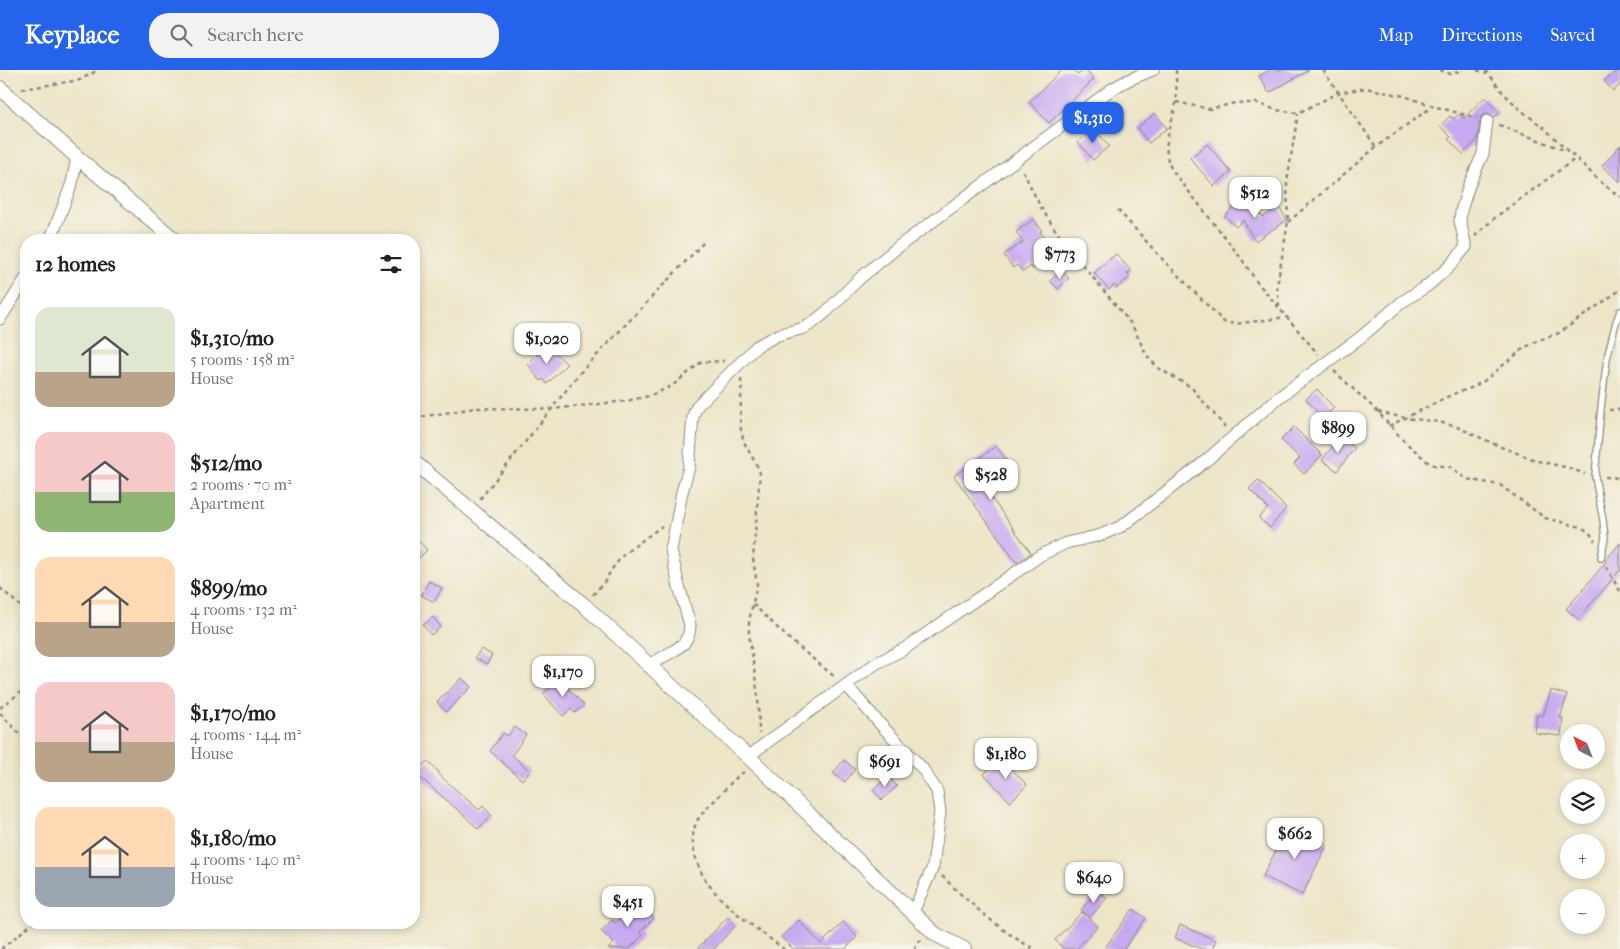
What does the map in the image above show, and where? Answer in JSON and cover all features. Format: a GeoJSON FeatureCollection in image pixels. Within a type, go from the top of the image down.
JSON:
{"type":"FeatureCollection","features":[{"type":"Feature","properties":{"kind":"street"},"geometry":{"type":"LineString","coordinates":[[648,666],[679,647],[684,643],[689,634],[690,625],[680,591],[672,550],[682,492],[689,466],[693,416],[697,406],[757,346],[768,339],[804,328],[814,322],[859,279],[898,247],[1112,89],[1153,70]]}},
{"type":"Feature","properties":{"kind":"street"},"geometry":{"type":"LineString","coordinates":[[2,90],[168,234]]}},
{"type":"Feature","properties":{"kind":"street"},"geometry":{"type":"LineString","coordinates":[[752,761],[762,746],[875,664],[917,640],[1041,555],[1066,543],[1101,535],[1122,526],[1202,464],[1278,398],[1361,337],[1402,302],[1427,286],[1457,259],[1466,246],[1460,221],[1461,211],[1469,185],[1483,154],[1487,120]]}},
{"type":"Feature","properties":{"kind":"street"},"geometry":{"type":"LineString","coordinates":[[51,234],[72,183],[77,157]]}},
{"type":"Feature","properties":{"kind":"street"},"geometry":{"type":"LineString","coordinates":[[0,319],[20,287]]}},
{"type":"Feature","properties":{"kind":"street"},"geometry":{"type":"LineString","coordinates":[[420,467],[584,606],[752,761],[912,914],[935,934],[964,949]]}},
{"type":"Feature","properties":{"kind":"street"},"geometry":{"type":"LineString","coordinates":[[846,685],[922,768],[937,791],[940,812],[933,867],[912,914]]}},
{"type":"Feature","properties":{"kind":"lane"},"geometry":{"type":"LineString","coordinates":[[1600,558],[1605,538],[1595,477],[1607,358],[1620,311]]}},
{"type":"Feature","properties":{"kind":"path"},"geometry":{"type":"LineString","coordinates":[[2,90],[72,82],[80,80],[98,70]]}},
{"type":"Feature","properties":{"kind":"path"},"geometry":{"type":"LineString","coordinates":[[1176,70],[1176,102],[1166,150],[1167,162],[1279,308],[1343,381],[1377,411],[1389,426],[1428,462],[1451,468],[1466,479],[1500,485],[1545,518],[1581,527],[1589,532],[1596,542],[1600,558],[1620,591]]}},
{"type":"Feature","properties":{"kind":"path"},"geometry":{"type":"LineString","coordinates":[[1323,70],[1376,147]]}},
{"type":"Feature","properties":{"kind":"path"},"geometry":{"type":"LineString","coordinates":[[1440,70],[1450,74],[1463,70]]}},
{"type":"Feature","properties":{"kind":"path"},"geometry":{"type":"LineString","coordinates":[[1477,70],[1489,74]]}},
{"type":"Feature","properties":{"kind":"path"},"geometry":{"type":"LineString","coordinates":[[1486,70],[1504,94],[1620,197]]}},
{"type":"Feature","properties":{"kind":"path"},"geometry":{"type":"LineString","coordinates":[[1176,102],[1210,109],[1236,103],[1257,103],[1276,110],[1298,112],[1338,93],[1365,88],[1375,89],[1487,120],[1567,151]]}},
{"type":"Feature","properties":{"kind":"path"},"geometry":{"type":"LineString","coordinates":[[1288,222],[1376,147],[1433,106]]}},
{"type":"Feature","properties":{"kind":"path"},"geometry":{"type":"LineString","coordinates":[[1279,308],[1277,286],[1288,222],[1287,182],[1298,112]]}},
{"type":"Feature","properties":{"kind":"path"},"geometry":{"type":"LineString","coordinates":[[1466,246],[1480,230],[1497,216],[1576,158]]}},
{"type":"Feature","properties":{"kind":"path"},"geometry":{"type":"LineString","coordinates":[[1018,160],[1040,206],[1062,240],[1132,324],[1147,356],[1158,368],[1191,387],[1233,436]]}},
{"type":"Feature","properties":{"kind":"path"},"geometry":{"type":"LineString","coordinates":[[1118,210],[1165,262],[1224,322],[1235,324],[1288,317]]}},
{"type":"Feature","properties":{"kind":"path"},"geometry":{"type":"LineString","coordinates":[[471,510],[580,374],[704,242]]}},
{"type":"Feature","properties":{"kind":"path"},"geometry":{"type":"LineString","coordinates":[[1389,426],[1453,394],[1484,381],[1524,348],[1559,333],[1620,290]]}},
{"type":"Feature","properties":{"kind":"path"},"geometry":{"type":"LineString","coordinates":[[420,417],[475,408],[552,409],[626,401],[649,396],[672,386],[700,363],[714,361],[741,363],[741,429],[743,438],[760,473],[753,559],[757,584],[749,621],[749,634],[758,696],[759,732],[762,746]]}},
{"type":"Feature","properties":{"kind":"path"},"geometry":{"type":"LineString","coordinates":[[1377,411],[1406,418],[1439,422],[1457,427],[1538,461],[1569,468],[1595,477],[1620,478]]}},
{"type":"Feature","properties":{"kind":"path"},"geometry":{"type":"LineString","coordinates":[[584,606],[624,554],[679,514]]}},
{"type":"Feature","properties":{"kind":"path"},"geometry":{"type":"LineString","coordinates":[[0,588],[20,606]]}},
{"type":"Feature","properties":{"kind":"path"},"geometry":{"type":"LineString","coordinates":[[753,604],[801,650],[846,685]]}},
{"type":"Feature","properties":{"kind":"path"},"geometry":{"type":"LineString","coordinates":[[0,708],[20,693]]}},
{"type":"Feature","properties":{"kind":"path"},"geometry":{"type":"LineString","coordinates":[[0,713],[20,735]]}},
{"type":"Feature","properties":{"kind":"path"},"geometry":{"type":"LineString","coordinates":[[752,761],[702,814],[695,825],[692,837],[694,852],[700,869],[712,890],[734,911],[784,949]]}},
{"type":"Feature","properties":{"kind":"path"},"geometry":{"type":"LineString","coordinates":[[933,867],[993,921],[1035,949]]}},
{"type":"Feature","properties":{"kind":"path"},"geometry":{"type":"LineString","coordinates":[[1,949],[25,929]]}},
{"type":"Feature","properties":{"kind":"building"},"geometry":{"type":"Polygon","coordinates":[[[1062,70],[1073,70],[1078,75],[1086,70],[1094,79],[1049,123],[1029,102],[1062,70]]]}},
{"type":"Feature","properties":{"kind":"building"},"geometry":{"type":"Polygon","coordinates":[[[1269,70],[1309,70],[1269,93],[1259,76],[1269,70]]]}},
{"type":"Feature","properties":{"kind":"building"},"geometry":{"type":"Polygon","coordinates":[[[1620,70],[1620,85],[1613,91],[1604,81],[1620,70]]]}},
{"type":"Feature","properties":{"kind":"building"},"geometry":{"type":"Polygon","coordinates":[[[1485,97],[1499,113],[1494,118],[1488,114],[1481,116],[1477,140],[1463,154],[1448,139],[1451,137],[1440,126],[1450,116],[1454,119],[1459,114],[1464,118],[1485,97]]]}},
{"type":"Feature","properties":{"kind":"building"},"geometry":{"type":"Polygon","coordinates":[[[1155,113],[1167,128],[1149,143],[1137,128],[1155,113]]]}},
{"type":"Feature","properties":{"kind":"building"},"geometry":{"type":"Polygon","coordinates":[[[1094,129],[1109,146],[1093,160],[1078,142],[1094,129]]]}},
{"type":"Feature","properties":{"kind":"building"},"geometry":{"type":"Polygon","coordinates":[[[1207,144],[1231,172],[1214,186],[1190,158],[1207,144]]]}},
{"type":"Feature","properties":{"kind":"building"},"geometry":{"type":"Polygon","coordinates":[[[1620,145],[1620,182],[1602,166],[1620,145]]]}},
{"type":"Feature","properties":{"kind":"building"},"geometry":{"type":"Polygon","coordinates":[[[1242,198],[1263,217],[1279,207],[1287,220],[1255,241],[1243,220],[1236,227],[1225,216],[1242,198]]]}},
{"type":"Feature","properties":{"kind":"building"},"geometry":{"type":"Polygon","coordinates":[[[1034,219],[1042,231],[1040,232],[1052,249],[1042,256],[1045,260],[1032,269],[1031,266],[1023,272],[1017,265],[1013,268],[1004,255],[1023,242],[1016,232],[1034,219]]]}},
{"type":"Feature","properties":{"kind":"building"},"geometry":{"type":"Polygon","coordinates":[[[1116,254],[1131,271],[1127,274],[1130,277],[1117,288],[1114,285],[1109,290],[1094,273],[1116,254]]]}},
{"type":"Feature","properties":{"kind":"building"},"geometry":{"type":"Polygon","coordinates":[[[1061,270],[1069,278],[1058,289],[1050,281],[1061,270]]]}},
{"type":"Feature","properties":{"kind":"building"},"geometry":{"type":"Polygon","coordinates":[[[547,345],[567,364],[547,384],[543,379],[541,381],[528,364],[547,345]]]}},
{"type":"Feature","properties":{"kind":"building"},"geometry":{"type":"Polygon","coordinates":[[[1317,389],[1334,408],[1323,418],[1306,399],[1317,389]]]}},
{"type":"Feature","properties":{"kind":"building"},"geometry":{"type":"Polygon","coordinates":[[[1294,427],[1322,455],[1304,474],[1294,464],[1300,458],[1281,440],[1294,427]]]}},
{"type":"Feature","properties":{"kind":"building"},"geometry":{"type":"Polygon","coordinates":[[[1340,437],[1355,448],[1337,471],[1322,460],[1340,437]]]}},
{"type":"Feature","properties":{"kind":"building"},"geometry":{"type":"Polygon","coordinates":[[[996,446],[1008,462],[980,482],[1031,553],[1017,563],[954,476],[996,446]]]}},
{"type":"Feature","properties":{"kind":"building"},"geometry":{"type":"Polygon","coordinates":[[[1258,480],[1286,508],[1270,528],[1259,518],[1268,508],[1249,489],[1258,480]]]}},
{"type":"Feature","properties":{"kind":"building"},"geometry":{"type":"Polygon","coordinates":[[[420,542],[427,550],[420,557],[420,542]]]}},
{"type":"Feature","properties":{"kind":"building"},"geometry":{"type":"Polygon","coordinates":[[[1620,543],[1620,570],[1578,619],[1566,609],[1620,543]]]}},
{"type":"Feature","properties":{"kind":"building"},"geometry":{"type":"Polygon","coordinates":[[[429,581],[442,588],[434,602],[421,595],[429,581]]]}},
{"type":"Feature","properties":{"kind":"building"},"geometry":{"type":"Polygon","coordinates":[[[433,617],[441,627],[431,635],[423,625],[433,617]]]}},
{"type":"Feature","properties":{"kind":"building"},"geometry":{"type":"Polygon","coordinates":[[[481,649],[492,655],[487,664],[475,658],[481,649]]]}},
{"type":"Feature","properties":{"kind":"building"},"geometry":{"type":"Polygon","coordinates":[[[462,678],[471,687],[446,712],[437,702],[462,678]]]}},
{"type":"Feature","properties":{"kind":"building"},"geometry":{"type":"Polygon","coordinates":[[[559,679],[584,705],[575,713],[571,709],[563,716],[543,694],[559,679]]]}},
{"type":"Feature","properties":{"kind":"building"},"geometry":{"type":"Polygon","coordinates":[[[1551,690],[1567,695],[1560,718],[1563,718],[1562,724],[1560,724],[1560,736],[1535,733],[1537,715],[1543,716],[1551,690]]]}},
{"type":"Feature","properties":{"kind":"building"},"geometry":{"type":"Polygon","coordinates":[[[515,727],[526,735],[512,755],[530,771],[522,780],[490,751],[503,733],[508,736],[515,727]]]}},
{"type":"Feature","properties":{"kind":"building"},"geometry":{"type":"Polygon","coordinates":[[[1001,758],[1027,785],[1010,802],[984,774],[1001,758]]]}},
{"type":"Feature","properties":{"kind":"building"},"geometry":{"type":"Polygon","coordinates":[[[844,760],[855,769],[845,782],[833,773],[844,760]]]}},
{"type":"Feature","properties":{"kind":"building"},"geometry":{"type":"Polygon","coordinates":[[[427,761],[439,772],[438,774],[479,810],[483,806],[492,816],[478,829],[420,777],[420,768],[427,761]]]}},
{"type":"Feature","properties":{"kind":"building"},"geometry":{"type":"Polygon","coordinates":[[[888,776],[897,786],[882,800],[873,790],[888,776]]]}},
{"type":"Feature","properties":{"kind":"building"},"geometry":{"type":"Polygon","coordinates":[[[1288,826],[1327,845],[1302,895],[1263,876],[1288,826]]]}},
{"type":"Feature","properties":{"kind":"building"},"geometry":{"type":"Polygon","coordinates":[[[1097,866],[1107,877],[1091,891],[1081,880],[1097,866]]]}},
{"type":"Feature","properties":{"kind":"building"},"geometry":{"type":"Polygon","coordinates":[[[1098,890],[1107,898],[1090,917],[1081,910],[1098,890]]]}},
{"type":"Feature","properties":{"kind":"building"},"geometry":{"type":"Polygon","coordinates":[[[638,901],[654,918],[640,932],[643,935],[629,949],[608,949],[614,943],[601,931],[612,920],[615,923],[638,901]]]}},
{"type":"Feature","properties":{"kind":"building"},"geometry":{"type":"Polygon","coordinates":[[[1133,909],[1146,918],[1124,949],[1104,949],[1133,909]]]}},
{"type":"Feature","properties":{"kind":"building"},"geometry":{"type":"Polygon","coordinates":[[[1082,912],[1098,926],[1076,949],[1064,949],[1055,940],[1082,912]]]}},
{"type":"Feature","properties":{"kind":"building"},"geometry":{"type":"Polygon","coordinates":[[[728,917],[736,925],[714,949],[697,949],[728,917]]]}},
{"type":"Feature","properties":{"kind":"building"},"geometry":{"type":"Polygon","coordinates":[[[799,920],[821,944],[843,922],[857,937],[845,949],[793,949],[781,937],[799,920]]]}},
{"type":"Feature","properties":{"kind":"building"},"geometry":{"type":"Polygon","coordinates":[[[1180,925],[1216,940],[1212,949],[1202,949],[1175,938],[1180,925]]]}}]}
